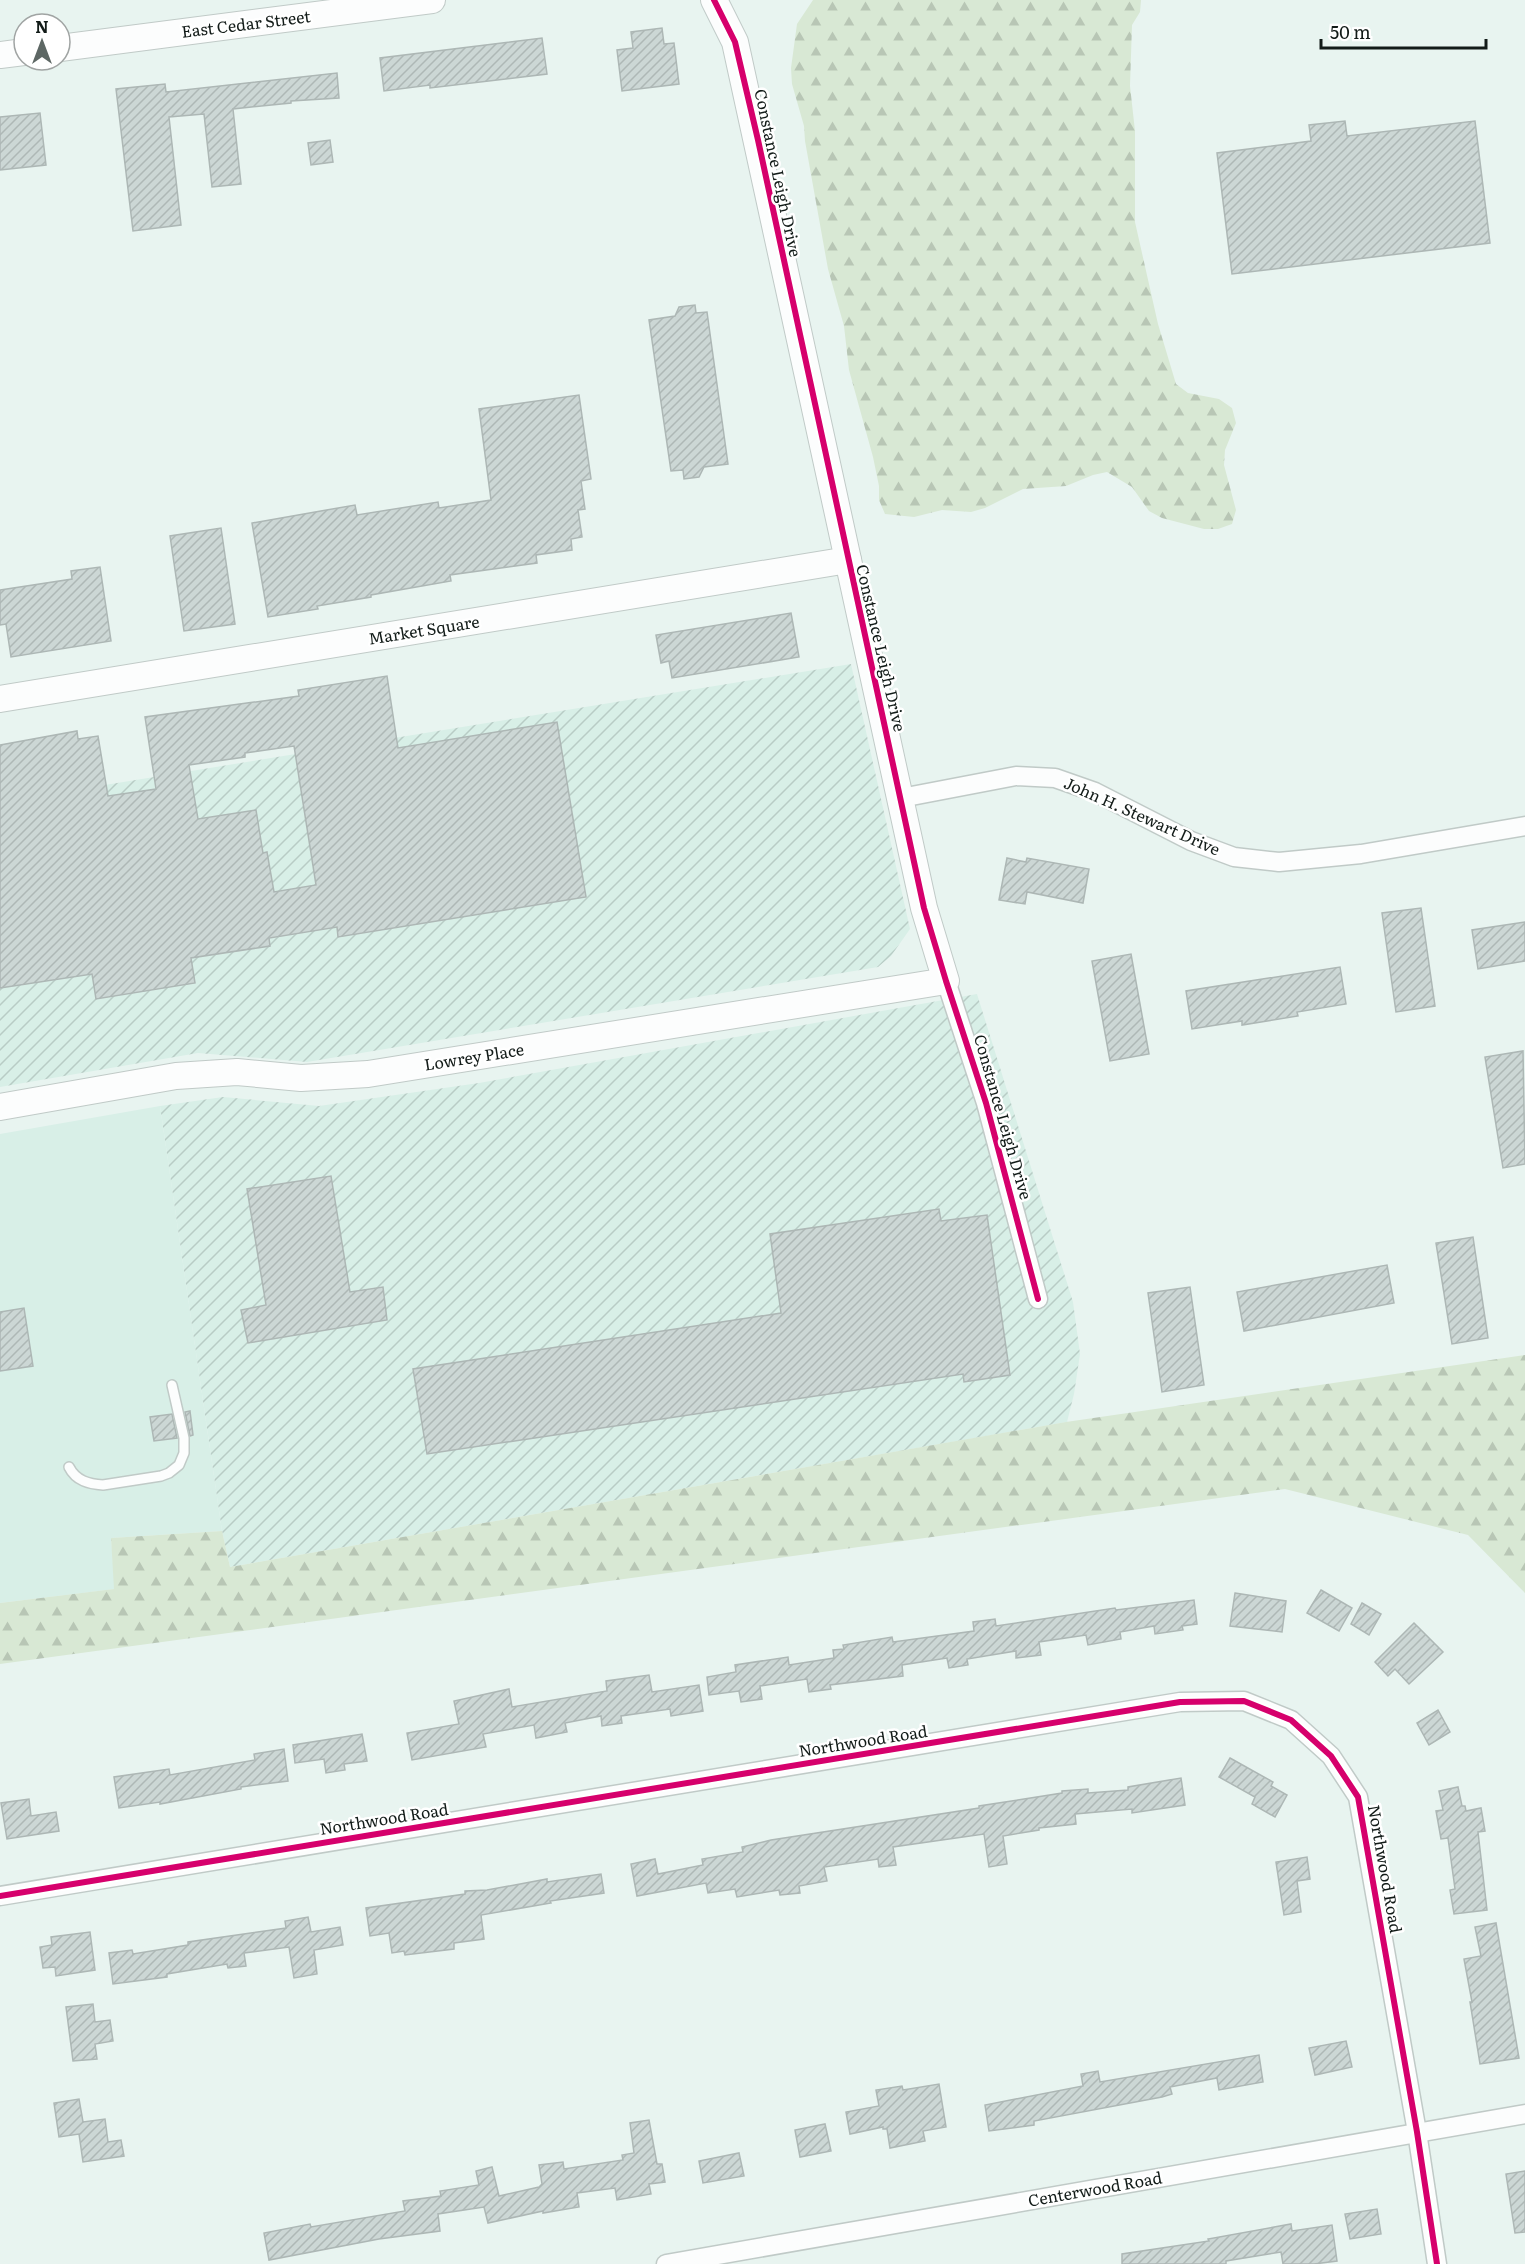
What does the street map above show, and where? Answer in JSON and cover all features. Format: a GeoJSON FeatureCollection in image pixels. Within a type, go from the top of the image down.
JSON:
{"type":"FeatureCollection","features":[{"type":"Feature","properties":{"kind":"street","name":"East Cedar Street"},"geometry":{"type":"LineString","coordinates":[[72,46],[432,0]]}},
{"type":"Feature","properties":{"kind":"street","name":"Constance Leigh Drive"},"geometry":{"type":"LineString","coordinates":[[714,0],[735,42],[924,908],[986,1103],[1038,1299]]}},
{"type":"Feature","properties":{"kind":"street","name":"Market Square"},"geometry":{"type":"LineString","coordinates":[[0,699],[848,560]]}},
{"type":"Feature","properties":{"kind":"street","name":"John H. Stewart Drive"},"geometry":{"type":"LineString","coordinates":[[901,798],[1016,776],[1055,778],[1095,792],[1191,841],[1234,857],[1279,862],[1361,854],[1525,826]]}},
{"type":"Feature","properties":{"kind":"street","name":"Lowrey Place"},"geometry":{"type":"LineString","coordinates":[[0,1107],[184,1076],[237,1072],[301,1078],[368,1074],[946,981]]}},
{"type":"Feature","properties":{"kind":"street","name":"Northwood Road"},"geometry":{"type":"LineString","coordinates":[[0,1896],[1180,1702],[1244,1701],[1291,1720],[1332,1756],[1358,1797],[1417,2132],[1437,2264]]}},
{"type":"Feature","properties":{"kind":"street","name":"Centerwood Road"},"geometry":{"type":"LineString","coordinates":[[666,2264],[1525,2114]]}},
{"type":"Feature","properties":{"kind":"lane"},"geometry":{"type":"LineString","coordinates":[[69,1467],[72,1473],[80,1479],[94,1485],[161,1476],[175,1469],[184,1453],[184,1438],[172,1385]]}},
{"type":"Feature","properties":{"kind":"shaded area"},"geometry":{"type":"Polygon","coordinates":[[[851,664],[910,929],[891,956],[878,967],[307,1062],[198,1053],[0,1087],[0,802],[851,664]]]}},
{"type":"Feature","properties":{"kind":"shaded area"},"geometry":{"type":"Polygon","coordinates":[[[977,994],[1073,1302],[1080,1354],[1067,1422],[230,1567],[222,1531],[160,1106],[223,1097],[319,1106],[479,1083],[977,994]]]}},
{"type":"Feature","properties":{"kind":"shaded area"},"geometry":{"type":"Polygon","coordinates":[[[160,1106],[222,1531],[111,1538],[115,1589],[0,1603],[0,1134],[160,1106]]]}},
{"type":"Feature","properties":{"kind":"green space"},"geometry":{"type":"Polygon","coordinates":[[[813,0],[1141,0],[1140,12],[1132,25],[1130,86],[1135,131],[1135,222],[1158,324],[1176,384],[1188,393],[1219,399],[1232,408],[1236,423],[1225,450],[1224,465],[1236,510],[1232,524],[1218,529],[1204,529],[1162,518],[1149,511],[1132,487],[1107,472],[1066,486],[1023,489],[985,508],[971,512],[942,510],[914,517],[885,514],[879,500],[879,486],[873,457],[849,370],[844,326],[828,269],[804,126],[792,84],[791,68],[797,24],[813,0]]]}},
{"type":"Feature","properties":{"kind":"green space"},"geometry":{"type":"Polygon","coordinates":[[[1525,1355],[1525,1593],[1468,1535],[1285,1489],[0,1664],[0,1603],[114,1589],[111,1538],[222,1531],[230,1567],[1066,1422],[1525,1355]]]}},
{"type":"Feature","properties":{"kind":"building"},"geometry":{"type":"Polygon","coordinates":[[[662,28],[664,44],[674,43],[679,84],[622,91],[617,50],[633,48],[631,32],[662,28]]]}},
{"type":"Feature","properties":{"kind":"building"},"geometry":{"type":"Polygon","coordinates":[[[542,38],[547,74],[384,91],[380,58],[542,38]]]}},
{"type":"Feature","properties":{"kind":"building"},"geometry":{"type":"Polygon","coordinates":[[[337,73],[339,98],[291,101],[291,103],[233,109],[241,184],[212,187],[204,114],[169,117],[181,225],[133,231],[116,89],[165,84],[166,92],[337,73]]]}},
{"type":"Feature","properties":{"kind":"building"},"geometry":{"type":"Polygon","coordinates":[[[40,113],[46,165],[0,170],[0,117],[40,113]]]}},
{"type":"Feature","properties":{"kind":"building"},"geometry":{"type":"Polygon","coordinates":[[[1345,121],[1347,136],[1475,121],[1490,243],[1232,274],[1217,153],[1311,141],[1309,125],[1345,121]]]}},
{"type":"Feature","properties":{"kind":"building"},"geometry":{"type":"Polygon","coordinates":[[[330,140],[333,162],[311,165],[308,143],[330,140]]]}},
{"type":"Feature","properties":{"kind":"building"},"geometry":{"type":"Polygon","coordinates":[[[695,305],[696,313],[707,312],[728,464],[704,467],[699,477],[684,479],[683,470],[671,471],[649,320],[675,316],[679,307],[695,305]]]}},
{"type":"Feature","properties":{"kind":"building"},"geometry":{"type":"Polygon","coordinates":[[[579,395],[591,479],[581,481],[585,509],[578,510],[582,537],[571,539],[572,550],[536,555],[537,563],[450,575],[451,581],[317,606],[318,609],[268,617],[252,523],[355,505],[357,515],[438,502],[439,508],[491,500],[479,409],[579,395]]]}},
{"type":"Feature","properties":{"kind":"building"},"geometry":{"type":"Polygon","coordinates":[[[221,528],[235,624],[184,631],[170,536],[221,528]]]}},
{"type":"Feature","properties":{"kind":"building"},"geometry":{"type":"Polygon","coordinates":[[[100,567],[111,641],[11,657],[6,624],[0,625],[0,590],[72,579],[71,571],[100,567]]]}},
{"type":"Feature","properties":{"kind":"building"},"geometry":{"type":"Polygon","coordinates":[[[791,613],[799,657],[672,678],[669,661],[661,663],[656,635],[791,613]]]}},
{"type":"Feature","properties":{"kind":"building"},"geometry":{"type":"Polygon","coordinates":[[[387,676],[398,748],[557,722],[586,897],[338,937],[337,927],[269,938],[270,946],[191,958],[195,983],[96,999],[92,974],[0,988],[0,745],[77,731],[78,739],[98,736],[108,796],[156,789],[145,717],[299,696],[298,690],[387,676]],[[294,746],[245,753],[245,757],[189,765],[198,819],[256,810],[263,853],[267,852],[274,892],[316,885],[294,746]]]}},
{"type":"Feature","properties":{"kind":"building"},"geometry":{"type":"Polygon","coordinates":[[[1007,858],[1026,862],[1027,858],[1089,869],[1083,903],[1027,892],[1025,904],[999,900],[1007,858]]]}},
{"type":"Feature","properties":{"kind":"building"},"geometry":{"type":"Polygon","coordinates":[[[1421,908],[1435,1006],[1396,1012],[1382,913],[1421,908]]]}},
{"type":"Feature","properties":{"kind":"building"},"geometry":{"type":"Polygon","coordinates":[[[1525,922],[1525,961],[1478,969],[1472,930],[1525,922]]]}},
{"type":"Feature","properties":{"kind":"building"},"geometry":{"type":"Polygon","coordinates":[[[1131,954],[1149,1054],[1110,1061],[1092,961],[1131,954]]]}},
{"type":"Feature","properties":{"kind":"building"},"geometry":{"type":"Polygon","coordinates":[[[1340,967],[1346,1004],[1297,1012],[1298,1016],[1242,1025],[1242,1021],[1192,1029],[1186,991],[1340,967]]]}},
{"type":"Feature","properties":{"kind":"building"},"geometry":{"type":"Polygon","coordinates":[[[1523,1051],[1525,1164],[1503,1168],[1485,1057],[1523,1051]]]}},
{"type":"Feature","properties":{"kind":"building"},"geometry":{"type":"Polygon","coordinates":[[[331,1176],[350,1292],[383,1287],[387,1320],[248,1343],[241,1310],[266,1305],[247,1189],[331,1176]]]}},
{"type":"Feature","properties":{"kind":"building"},"geometry":{"type":"Polygon","coordinates":[[[939,1209],[941,1221],[987,1215],[1010,1375],[964,1382],[963,1374],[427,1454],[413,1369],[781,1313],[770,1234],[939,1209]]]}},
{"type":"Feature","properties":{"kind":"building"},"geometry":{"type":"Polygon","coordinates":[[[1473,1237],[1488,1338],[1452,1344],[1436,1243],[1473,1237]]]}},
{"type":"Feature","properties":{"kind":"building"},"geometry":{"type":"Polygon","coordinates":[[[1387,1265],[1394,1303],[1244,1331],[1237,1292],[1387,1265]]]}},
{"type":"Feature","properties":{"kind":"building"},"geometry":{"type":"Polygon","coordinates":[[[1190,1287],[1204,1385],[1162,1392],[1148,1293],[1190,1287]]]}},
{"type":"Feature","properties":{"kind":"building"},"geometry":{"type":"Polygon","coordinates":[[[24,1308],[33,1366],[0,1371],[0,1312],[24,1308]]]}},
{"type":"Feature","properties":{"kind":"building"},"geometry":{"type":"Polygon","coordinates":[[[190,1411],[193,1435],[190,1436],[185,1412],[190,1411]]]}},
{"type":"Feature","properties":{"kind":"building"},"geometry":{"type":"Polygon","coordinates":[[[172,1414],[177,1438],[154,1441],[150,1417],[172,1414]]]}},
{"type":"Feature","properties":{"kind":"building"},"geometry":{"type":"Polygon","coordinates":[[[1321,1590],[1352,1608],[1339,1631],[1307,1613],[1321,1590]]]}},
{"type":"Feature","properties":{"kind":"building"},"geometry":{"type":"Polygon","coordinates":[[[1235,1593],[1286,1601],[1282,1632],[1230,1626],[1235,1593]]]}},
{"type":"Feature","properties":{"kind":"building"},"geometry":{"type":"Polygon","coordinates":[[[1194,1600],[1197,1624],[1182,1626],[1183,1630],[1155,1634],[1154,1626],[1120,1632],[1121,1639],[1088,1645],[1086,1635],[1039,1642],[1041,1655],[1016,1658],[1016,1651],[967,1659],[968,1665],[949,1668],[947,1658],[902,1665],[903,1676],[830,1685],[831,1689],[809,1692],[807,1679],[760,1686],[762,1699],[741,1702],[739,1691],[709,1695],[707,1677],[736,1672],[735,1665],[788,1657],[789,1665],[834,1658],[833,1650],[844,1649],[843,1645],[892,1637],[893,1642],[974,1631],[973,1622],[995,1619],[996,1626],[1115,1608],[1116,1610],[1194,1600]]]}},
{"type":"Feature","properties":{"kind":"building"},"geometry":{"type":"Polygon","coordinates":[[[1362,1603],[1381,1614],[1369,1635],[1351,1624],[1362,1603]]]}},
{"type":"Feature","properties":{"kind":"building"},"geometry":{"type":"Polygon","coordinates":[[[1414,1623],[1443,1652],[1409,1684],[1395,1669],[1388,1676],[1375,1662],[1414,1623]]]}},
{"type":"Feature","properties":{"kind":"building"},"geometry":{"type":"Polygon","coordinates":[[[649,1675],[652,1692],[699,1685],[703,1711],[671,1716],[670,1709],[621,1716],[622,1723],[602,1726],[601,1716],[565,1723],[567,1732],[536,1738],[534,1725],[483,1734],[486,1747],[412,1760],[407,1733],[459,1724],[454,1701],[509,1689],[512,1707],[607,1691],[606,1681],[649,1675]]]}},
{"type":"Feature","properties":{"kind":"building"},"geometry":{"type":"Polygon","coordinates":[[[1438,1710],[1450,1732],[1429,1745],[1417,1723],[1438,1710]]]}},
{"type":"Feature","properties":{"kind":"building"},"geometry":{"type":"Polygon","coordinates":[[[362,1734],[367,1761],[344,1764],[345,1770],[326,1773],[324,1759],[295,1763],[293,1745],[362,1734]]]}},
{"type":"Feature","properties":{"kind":"building"},"geometry":{"type":"Polygon","coordinates":[[[284,1749],[288,1781],[241,1787],[241,1789],[160,1804],[160,1802],[119,1808],[114,1777],[169,1769],[170,1775],[255,1760],[254,1754],[284,1749]]]}},
{"type":"Feature","properties":{"kind":"building"},"geometry":{"type":"Polygon","coordinates":[[[1230,1758],[1273,1782],[1271,1786],[1287,1795],[1275,1817],[1252,1804],[1255,1797],[1219,1777],[1230,1758]]]}},
{"type":"Feature","properties":{"kind":"building"},"geometry":{"type":"Polygon","coordinates":[[[1181,1778],[1185,1805],[1132,1813],[1132,1809],[1075,1814],[1076,1824],[1039,1828],[1039,1830],[1003,1836],[1007,1864],[989,1867],[984,1834],[893,1847],[896,1865],[879,1867],[878,1859],[824,1867],[827,1881],[799,1886],[800,1893],[780,1895],[779,1890],[737,1897],[735,1889],[708,1893],[706,1883],[637,1896],[631,1864],[655,1859],[658,1874],[703,1865],[702,1859],[743,1852],[742,1847],[771,1840],[979,1808],[979,1806],[1062,1793],[1062,1791],[1088,1789],[1088,1793],[1128,1790],[1128,1787],[1181,1778]]]}},
{"type":"Feature","properties":{"kind":"building"},"geometry":{"type":"Polygon","coordinates":[[[1458,1787],[1462,1806],[1465,1806],[1466,1811],[1481,1808],[1485,1831],[1478,1832],[1487,1910],[1454,1914],[1450,1890],[1455,1889],[1448,1838],[1441,1839],[1436,1811],[1443,1810],[1439,1791],[1458,1787]]]}},
{"type":"Feature","properties":{"kind":"building"},"geometry":{"type":"Polygon","coordinates":[[[29,1799],[31,1816],[56,1812],[59,1831],[7,1839],[1,1803],[29,1799]]]}},
{"type":"Feature","properties":{"kind":"building"},"geometry":{"type":"Polygon","coordinates":[[[1307,1857],[1310,1879],[1297,1881],[1301,1912],[1284,1915],[1276,1862],[1307,1857]]]}},
{"type":"Feature","properties":{"kind":"building"},"geometry":{"type":"Polygon","coordinates":[[[601,1874],[604,1893],[481,1915],[484,1939],[454,1943],[454,1949],[405,1955],[404,1951],[392,1953],[389,1933],[370,1936],[366,1908],[465,1894],[465,1891],[487,1890],[547,1879],[547,1882],[601,1874]]]}},
{"type":"Feature","properties":{"kind":"building"},"geometry":{"type":"Polygon","coordinates":[[[308,1917],[311,1932],[340,1927],[343,1945],[314,1950],[317,1974],[294,1978],[289,1947],[244,1953],[246,1966],[228,1968],[227,1964],[167,1974],[167,1977],[113,1984],[109,1953],[132,1950],[133,1954],[188,1945],[188,1942],[286,1928],[285,1921],[308,1917]]]}},
{"type":"Feature","properties":{"kind":"building"},"geometry":{"type":"Polygon","coordinates":[[[1496,1923],[1519,2058],[1480,2064],[1464,1959],[1481,1956],[1475,1927],[1496,1923]]]}},
{"type":"Feature","properties":{"kind":"building"},"geometry":{"type":"Polygon","coordinates":[[[90,1932],[95,1970],[56,1976],[55,1967],[43,1968],[40,1947],[52,1945],[51,1937],[90,1932]]]}},
{"type":"Feature","properties":{"kind":"building"},"geometry":{"type":"Polygon","coordinates":[[[93,2004],[95,2022],[110,2020],[113,2041],[95,2044],[97,2059],[73,2061],[66,2007],[93,2004]]]}},
{"type":"Feature","properties":{"kind":"building"},"geometry":{"type":"Polygon","coordinates":[[[1346,2041],[1352,2067],[1315,2075],[1309,2048],[1346,2041]]]}},
{"type":"Feature","properties":{"kind":"building"},"geometry":{"type":"Polygon","coordinates":[[[1259,2055],[1263,2082],[1219,2090],[1217,2078],[1170,2087],[1172,2094],[1162,2097],[1034,2121],[1034,2125],[989,2131],[985,2105],[1083,2086],[1081,2074],[1098,2071],[1100,2082],[1259,2055]]]}},
{"type":"Feature","properties":{"kind":"building"},"geometry":{"type":"Polygon","coordinates":[[[939,2084],[946,2127],[923,2131],[925,2141],[890,2148],[887,2129],[883,2127],[850,2134],[846,2112],[879,2106],[876,2090],[902,2086],[903,2090],[939,2084]]]}},
{"type":"Feature","properties":{"kind":"building"},"geometry":{"type":"Polygon","coordinates":[[[79,2099],[83,2122],[105,2119],[108,2142],[121,2140],[124,2156],[83,2162],[79,2134],[59,2137],[54,2103],[79,2099]]]}},
{"type":"Feature","properties":{"kind":"building"},"geometry":{"type":"Polygon","coordinates":[[[649,2120],[657,2164],[662,2164],[665,2182],[649,2184],[651,2194],[617,2200],[615,2188],[577,2193],[579,2207],[543,2213],[543,2211],[488,2223],[484,2207],[438,2214],[440,2231],[379,2239],[269,2260],[264,2233],[310,2224],[311,2227],[405,2211],[403,2201],[441,2196],[440,2191],[479,2185],[476,2171],[492,2167],[499,2196],[539,2187],[542,2184],[539,2165],[563,2162],[564,2169],[623,2160],[622,2155],[634,2153],[630,2123],[649,2120]]]}},
{"type":"Feature","properties":{"kind":"building"},"geometry":{"type":"Polygon","coordinates":[[[825,2124],[831,2151],[800,2157],[795,2130],[825,2124]]]}},
{"type":"Feature","properties":{"kind":"building"},"geometry":{"type":"Polygon","coordinates":[[[739,2153],[744,2176],[703,2183],[699,2161],[739,2153]]]}},
{"type":"Feature","properties":{"kind":"building"},"geometry":{"type":"Polygon","coordinates":[[[1525,2171],[1525,2232],[1515,2233],[1506,2174],[1525,2171]]]}},
{"type":"Feature","properties":{"kind":"building"},"geometry":{"type":"Polygon","coordinates":[[[1377,2209],[1381,2234],[1350,2239],[1345,2214],[1377,2209]]]}},
{"type":"Feature","properties":{"kind":"building"},"geometry":{"type":"Polygon","coordinates":[[[1291,2224],[1292,2231],[1332,2225],[1337,2261],[1283,2264],[1281,2252],[1226,2261],[1226,2264],[1122,2264],[1122,2254],[1209,2241],[1208,2239],[1291,2224]]]}},
{"type":"Feature","properties":{"kind":"cycle path"},"geometry":{"type":"LineString","coordinates":[[714,0],[735,42],[758,140],[924,908],[986,1103],[1038,1299]]}},
{"type":"Feature","properties":{"kind":"cycle path"},"geometry":{"type":"LineString","coordinates":[[0,1896],[1180,1702],[1244,1701],[1291,1720],[1331,1756],[1358,1797],[1417,2132],[1437,2264]]}}]}
